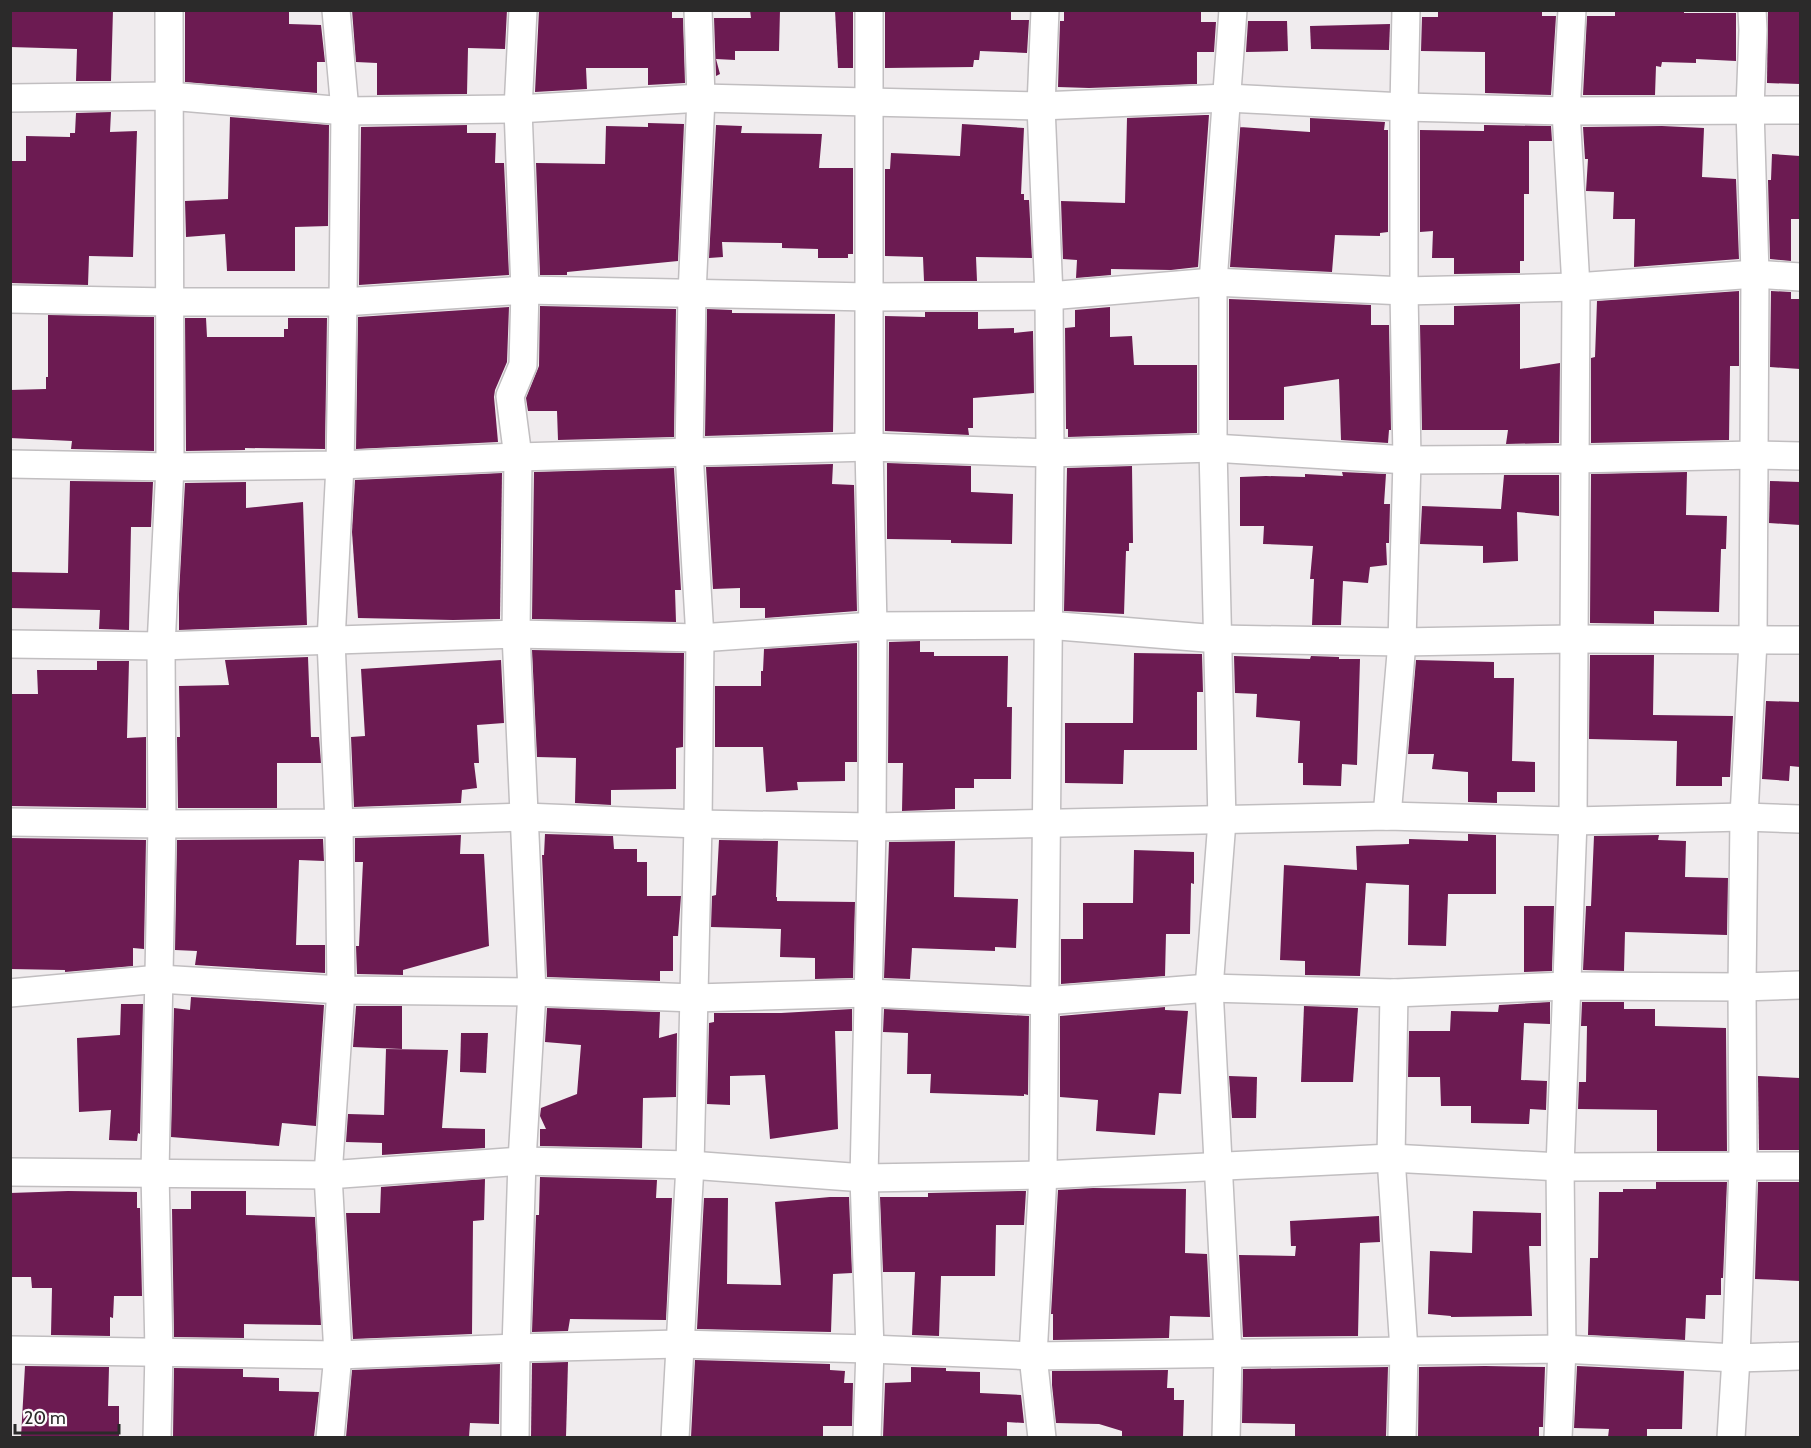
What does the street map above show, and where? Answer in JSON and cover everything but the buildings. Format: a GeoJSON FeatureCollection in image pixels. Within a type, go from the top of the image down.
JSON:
{"type":"FeatureCollection","features":[{"type":"Feature","properties":{"kind":"street"},"geometry":{"type":"LineString","coordinates":[[157,1437],[159,1351],[155,1173],[162,824],[161,646],[170,467],[169,10]]}},
{"type":"Feature","properties":{"kind":"street"},"geometry":{"type":"LineString","coordinates":[[330,1437],[338,1355],[328,1175],[341,990],[339,823],[331,641],[340,465],[345,111],[336,10]]}},
{"type":"Feature","properties":{"kind":"street"},"geometry":{"type":"LineString","coordinates":[[515,1437],[522,1161],[532,992],[516,634],[519,456],[510,396],[523,365],[525,290],[518,109],[523,10]]}},
{"type":"Feature","properties":{"kind":"street"},"geometry":{"type":"LineString","coordinates":[[675,1437],[690,1166],[698,824],[700,638],[689,452],[692,294],[701,98],[698,10]]}},
{"type":"Feature","properties":{"kind":"street"},"geometry":{"type":"LineString","coordinates":[[867,1437],[870,1349],[864,1178],[872,827],[873,626],[869,447],[869,10]]}},
{"type":"Feature","properties":{"kind":"street"},"geometry":{"type":"LineString","coordinates":[[1042,1437],[1033,1356],[1043,1175],[1050,453],[1049,296],[1041,106],[1045,10]]}},
{"type":"Feature","properties":{"kind":"street"},"geometry":{"type":"LineString","coordinates":[[1226,1437],[1228,1354],[1209,988],[1222,821],[1213,448],[1213,282],[1233,10]]}},
{"type":"Feature","properties":{"kind":"street"},"geometry":{"type":"LineString","coordinates":[[1387,816],[1402,642],[1407,460],[1404,291],[1406,10]]}},
{"type":"Feature","properties":{"kind":"street"},"geometry":{"type":"LineString","coordinates":[[1558,1437],[1562,1349],[1560,1167],[1573,821],[1576,286],[1566,111],[1572,10]]}},
{"type":"Feature","properties":{"kind":"street"},"geometry":{"type":"LineString","coordinates":[[1731,1437],[1743,1167],[1744,817],[1753,641],[1755,274],[1750,109],[1752,10]]}},
{"type":"Feature","properties":{"kind":"street"},"geometry":{"type":"LineString","coordinates":[[10,98],[169,96],[345,111],[518,109],[701,98],[1041,106],[1227,98],[1404,107],[1566,111],[1800,110]]}},
{"type":"Feature","properties":{"kind":"street"},"geometry":{"type":"LineString","coordinates":[[10,299],[343,302],[525,290],[869,297],[1049,296],[1213,282],[1404,291],[1576,286],[1755,274],[1800,277]]}},
{"type":"Feature","properties":{"kind":"street"},"geometry":{"type":"LineString","coordinates":[[10,464],[170,467],[340,465],[519,456],[869,447],[1050,453],[1213,448],[1407,460],[1800,456]]}},
{"type":"Feature","properties":{"kind":"street"},"geometry":{"type":"LineString","coordinates":[[10,644],[161,646],[516,634],[700,638],[873,626],[1047,625],[1218,639],[1402,642],[1574,639],[1800,640]]}},
{"type":"Feature","properties":{"kind":"street"},"geometry":{"type":"LineString","coordinates":[[10,822],[339,823],[524,817],[698,824],[872,827],[1387,816],[1573,821],[1744,817],[1800,819]]}},
{"type":"Feature","properties":{"kind":"street"},"geometry":{"type":"LineString","coordinates":[[10,993],[159,979],[341,990],[532,992],[695,998],[868,993],[1044,1002],[1209,988],[1394,993],[1567,986],[1800,985]]}},
{"type":"Feature","properties":{"kind":"street"},"geometry":{"type":"LineString","coordinates":[[1394,993],[1391,1158],[1404,1350],[1402,1437]]}},
{"type":"Feature","properties":{"kind":"street"},"geometry":{"type":"LineString","coordinates":[[10,1172],[328,1175],[522,1161],[690,1166],[864,1178],[1043,1175],[1391,1158],[1560,1167],[1800,1166]]}},
{"type":"Feature","properties":{"kind":"street"},"geometry":{"type":"LineString","coordinates":[[10,1350],[338,1355],[679,1344],[1033,1356],[1562,1349],[1736,1358],[1800,1356]]}}]}
